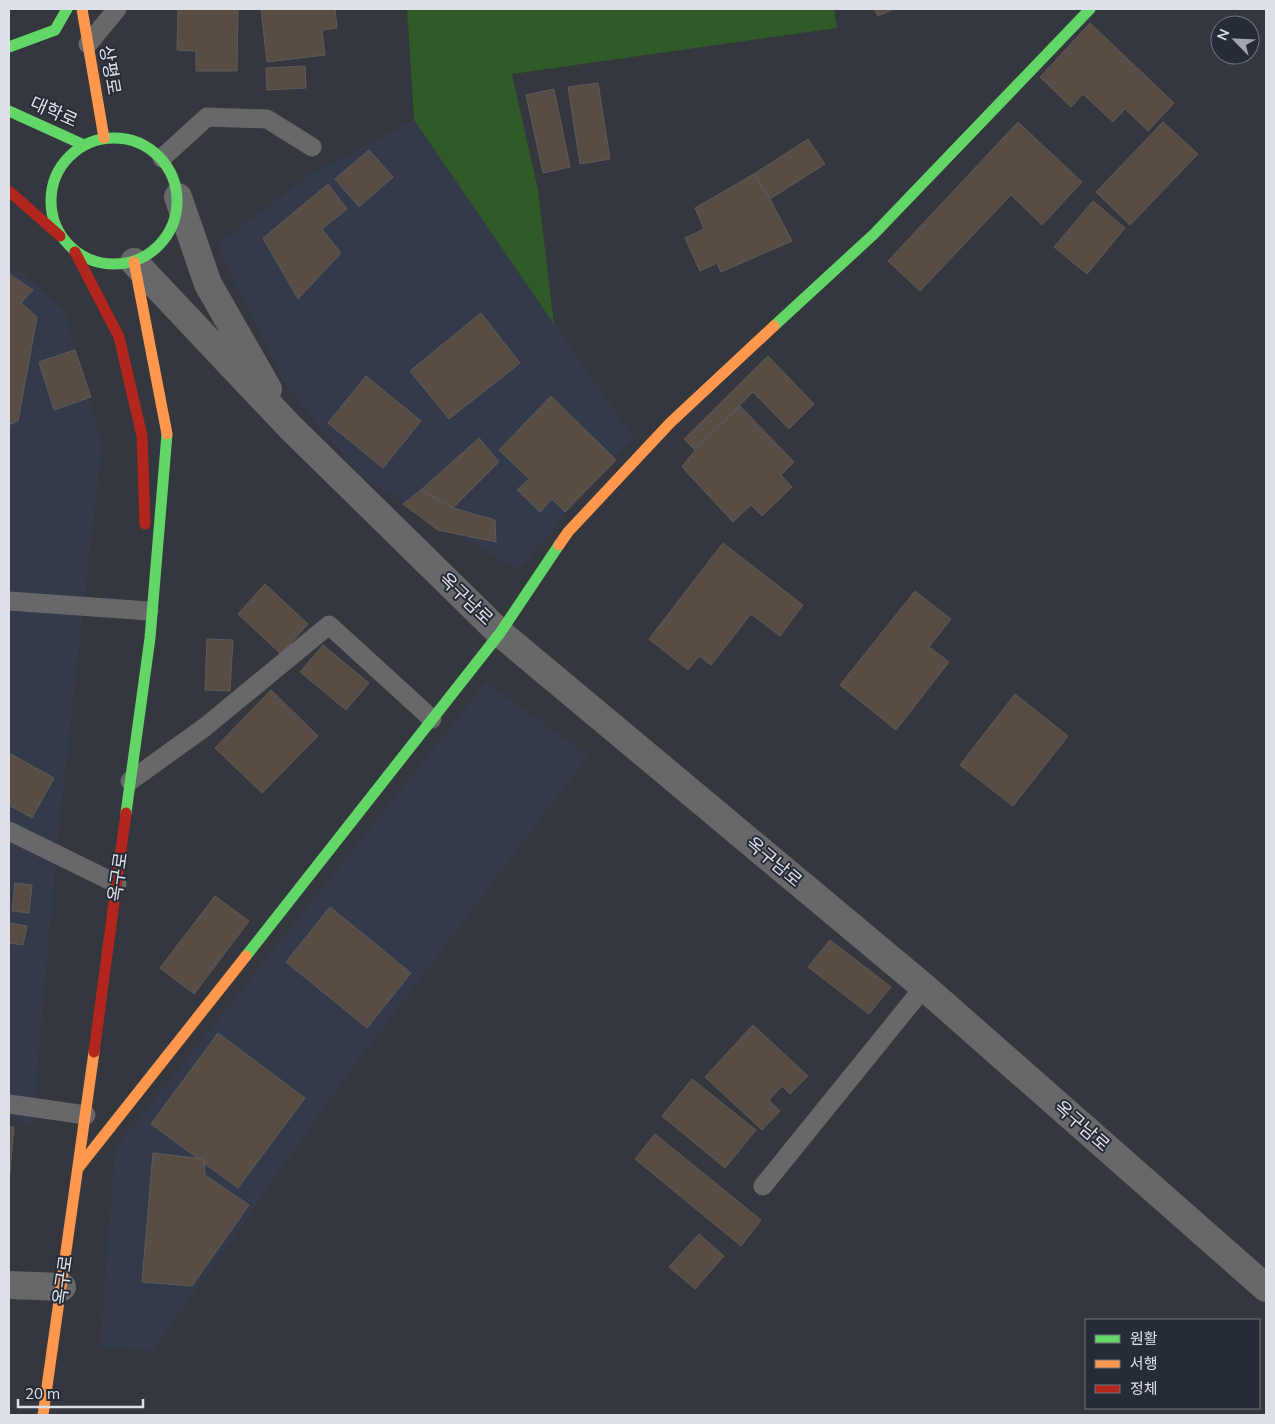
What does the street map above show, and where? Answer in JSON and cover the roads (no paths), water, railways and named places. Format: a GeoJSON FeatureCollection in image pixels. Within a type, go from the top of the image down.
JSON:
{"type":"FeatureCollection","features":[{"type":"Feature","properties":{"kind":"main road"},"geometry":{"type":"LineString","coordinates":[[9,47],[55,30],[67,9]]}},
{"type":"Feature","properties":{"kind":"main road","name":"상평로"},"geometry":{"type":"LineString","coordinates":[[82,9],[104,138]]}},
{"type":"Feature","properties":{"kind":"main road"},"geometry":{"type":"LineString","coordinates":[[79,1167],[500,633],[568,532],[664,430],[874,234],[1090,9]]}},
{"type":"Feature","properties":{"kind":"main road","name":"대학로"},"geometry":{"type":"LineString","coordinates":[[9,111],[84,145]]}},
{"type":"Feature","properties":{"kind":"main road"},"geometry":{"type":"LineString","coordinates":[[61,237],[53,218],[51,197],[56,176],[67,158],[84,145],[104,138],[132,140],[145,145],[162,158],[174,176],[178,197],[176,218],[167,238],[152,253],[134,262],[106,264],[93,262],[75,252]]}},
{"type":"Feature","properties":{"kind":"main road"},"geometry":{"type":"LineString","coordinates":[[9,191],[61,237],[75,252],[119,337],[142,436],[150,638]]}},
{"type":"Feature","properties":{"kind":"main road"},"geometry":{"type":"LineString","coordinates":[[134,262],[168,439],[150,638]]}},
{"type":"Feature","properties":{"kind":"main road","name":"옥구로"},"geometry":{"type":"LineString","coordinates":[[43,1415],[79,1167],[150,638]]}},
{"type":"Feature","properties":{"kind":"street"},"geometry":{"type":"LineString","coordinates":[[178,197],[208,284],[290,427]]}},
{"type":"Feature","properties":{"kind":"street"},"geometry":{"type":"LineString","coordinates":[[134,262],[290,427]]}},
{"type":"Feature","properties":{"kind":"street","name":"옥구남로"},"geometry":{"type":"LineString","coordinates":[[290,427],[500,633],[924,987],[1266,1288]]}},
{"type":"Feature","properties":{"kind":"street"},"geometry":{"type":"LineString","coordinates":[[9,1285],[62,1287]]}},
{"type":"Feature","properties":{"kind":"lane"},"geometry":{"type":"LineString","coordinates":[[88,44],[117,9]]}},
{"type":"Feature","properties":{"kind":"lane"},"geometry":{"type":"LineString","coordinates":[[162,158],[208,117],[267,118],[312,147]]}},
{"type":"Feature","properties":{"kind":"lane"},"geometry":{"type":"LineString","coordinates":[[9,601],[149,611]]}},
{"type":"Feature","properties":{"kind":"lane"},"geometry":{"type":"LineString","coordinates":[[130,781],[206,727],[329,624],[432,719]]}},
{"type":"Feature","properties":{"kind":"lane"},"geometry":{"type":"LineString","coordinates":[[9,831],[117,884]]}},
{"type":"Feature","properties":{"kind":"lane"},"geometry":{"type":"LineString","coordinates":[[763,1186],[924,987]]}},
{"type":"Feature","properties":{"kind":"lane"},"geometry":{"type":"LineString","coordinates":[[9,1104],[86,1115]]}}]}
